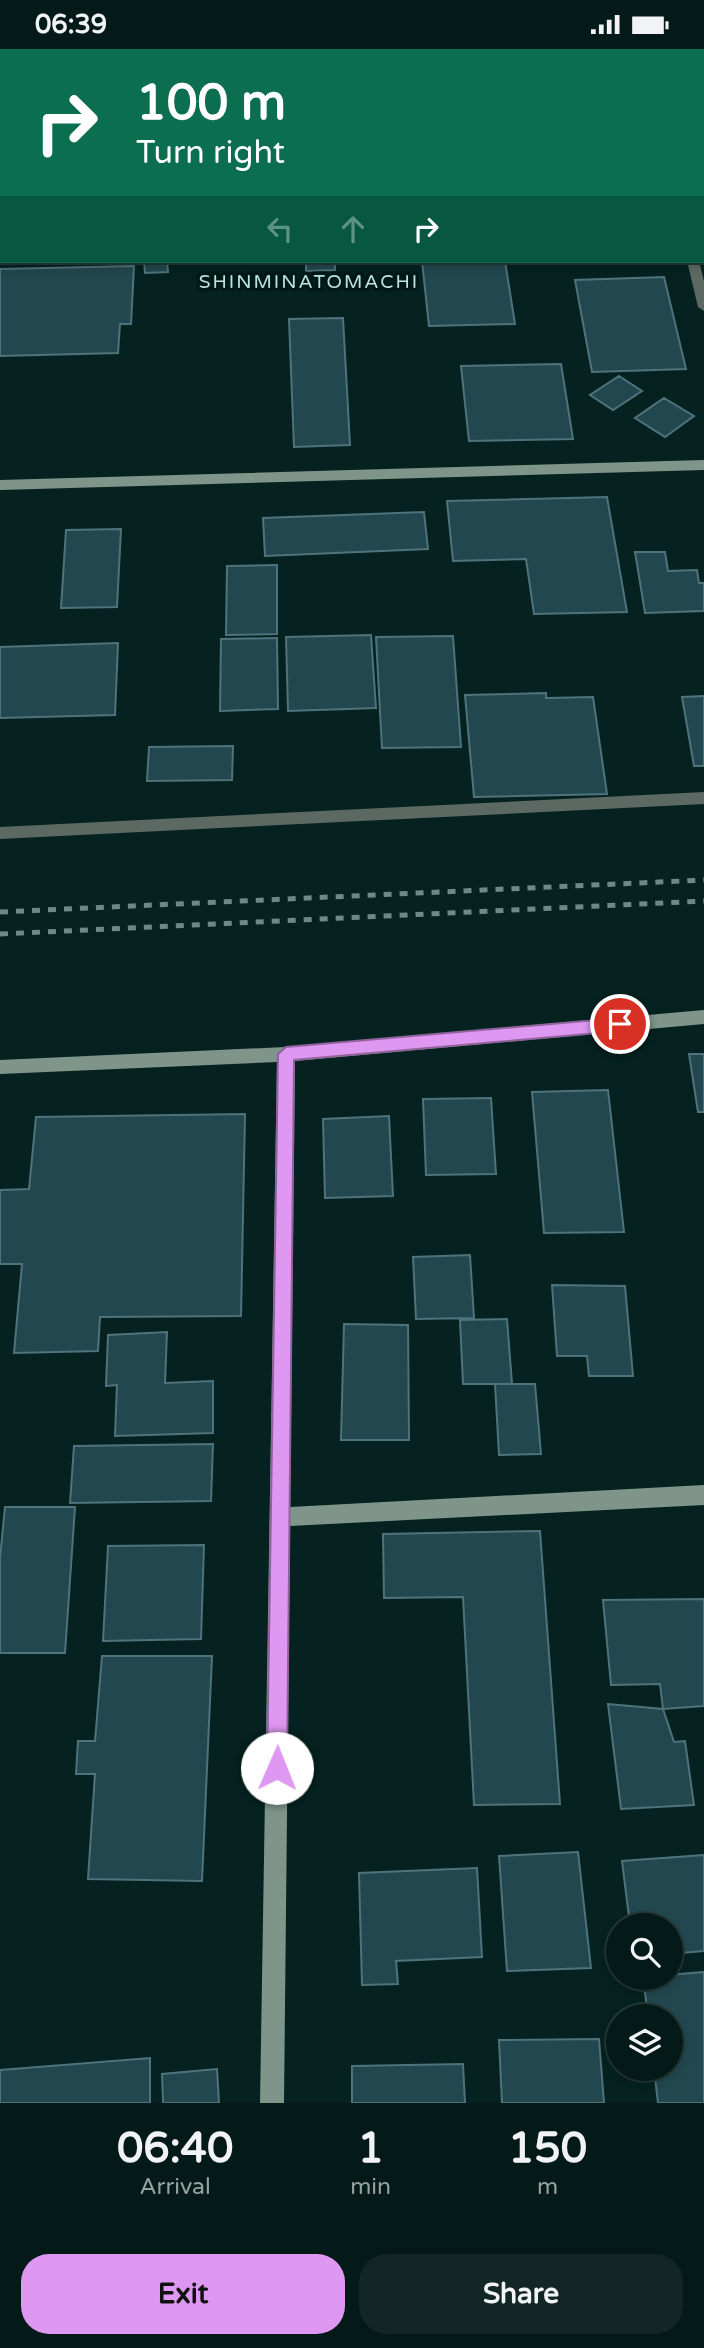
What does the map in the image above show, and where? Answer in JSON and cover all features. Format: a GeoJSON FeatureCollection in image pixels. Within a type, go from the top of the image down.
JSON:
{"type":"FeatureCollection","features":[{"type":"Feature","properties":{"kind":"street"},"geometry":{"type":"LineString","coordinates":[[693,263],[704,307]]}},
{"type":"Feature","properties":{"kind":"street"},"geometry":{"type":"LineString","coordinates":[[0,485],[704,465]]}},
{"type":"Feature","properties":{"kind":"street"},"geometry":{"type":"LineString","coordinates":[[0,833],[704,798]]}},
{"type":"Feature","properties":{"kind":"street"},"geometry":{"type":"LineString","coordinates":[[0,1067],[286,1054],[704,1017]]}},
{"type":"Feature","properties":{"kind":"street"},"geometry":{"type":"LineString","coordinates":[[272,2103],[286,1054]]}},
{"type":"Feature","properties":{"kind":"street"},"geometry":{"type":"LineString","coordinates":[[281,1517],[704,1495]]}},
{"type":"Feature","properties":{"kind":"building"},"geometry":{"type":"Polygon","coordinates":[[[144,263],[167,263],[168,272],[145,273],[144,263]]]}},
{"type":"Feature","properties":{"kind":"building"},"geometry":{"type":"Polygon","coordinates":[[[306,263],[335,263],[335,270],[306,271],[306,263]]]}},
{"type":"Feature","properties":{"kind":"building"},"geometry":{"type":"Polygon","coordinates":[[[422,263],[505,263],[515,324],[429,326],[422,263]]]}},
{"type":"Feature","properties":{"kind":"building"},"geometry":{"type":"Polygon","coordinates":[[[134,266],[131,324],[120,324],[118,353],[0,356],[0,269],[134,266]]]}},
{"type":"Feature","properties":{"kind":"building"},"geometry":{"type":"Polygon","coordinates":[[[664,277],[686,369],[592,372],[575,280],[664,277]]]}},
{"type":"Feature","properties":{"kind":"building"},"geometry":{"type":"Polygon","coordinates":[[[343,318],[350,445],[294,447],[289,319],[343,318]]]}},
{"type":"Feature","properties":{"kind":"building"},"geometry":{"type":"Polygon","coordinates":[[[561,364],[573,439],[469,441],[461,366],[561,364]]]}},
{"type":"Feature","properties":{"kind":"building"},"geometry":{"type":"Polygon","coordinates":[[[619,376],[642,391],[613,410],[590,395],[619,376]]]}},
{"type":"Feature","properties":{"kind":"building"},"geometry":{"type":"Polygon","coordinates":[[[664,398],[694,416],[665,437],[635,418],[664,398]]]}},
{"type":"Feature","properties":{"kind":"building"},"geometry":{"type":"Polygon","coordinates":[[[607,497],[627,612],[534,614],[526,559],[453,561],[447,501],[607,497]]]}},
{"type":"Feature","properties":{"kind":"building"},"geometry":{"type":"Polygon","coordinates":[[[424,512],[428,549],[265,556],[263,518],[424,512]]]}},
{"type":"Feature","properties":{"kind":"building"},"geometry":{"type":"Polygon","coordinates":[[[121,529],[117,607],[61,608],[66,530],[121,529]]]}},
{"type":"Feature","properties":{"kind":"building"},"geometry":{"type":"Polygon","coordinates":[[[635,552],[665,552],[668,571],[697,570],[699,583],[704,583],[704,611],[645,613],[635,552]]]}},
{"type":"Feature","properties":{"kind":"building"},"geometry":{"type":"Polygon","coordinates":[[[277,565],[277,634],[226,635],[227,566],[277,565]]]}},
{"type":"Feature","properties":{"kind":"building"},"geometry":{"type":"Polygon","coordinates":[[[371,635],[376,708],[288,711],[286,637],[371,635]]]}},
{"type":"Feature","properties":{"kind":"building"},"geometry":{"type":"Polygon","coordinates":[[[453,636],[461,747],[382,748],[376,637],[453,636]]]}},
{"type":"Feature","properties":{"kind":"building"},"geometry":{"type":"Polygon","coordinates":[[[277,638],[278,709],[220,711],[221,639],[277,638]]]}},
{"type":"Feature","properties":{"kind":"building"},"geometry":{"type":"Polygon","coordinates":[[[118,643],[115,715],[0,718],[0,647],[118,643]]]}},
{"type":"Feature","properties":{"kind":"building"},"geometry":{"type":"Polygon","coordinates":[[[546,693],[546,698],[593,697],[607,794],[474,797],[465,695],[546,693]]]}},
{"type":"Feature","properties":{"kind":"building"},"geometry":{"type":"Polygon","coordinates":[[[704,696],[704,766],[694,766],[682,697],[704,696]]]}},
{"type":"Feature","properties":{"kind":"building"},"geometry":{"type":"Polygon","coordinates":[[[233,746],[232,780],[147,781],[149,747],[233,746]]]}},
{"type":"Feature","properties":{"kind":"building"},"geometry":{"type":"Polygon","coordinates":[[[689,1054],[704,1054],[704,1112],[698,1112],[689,1054]]]}},
{"type":"Feature","properties":{"kind":"building"},"geometry":{"type":"Polygon","coordinates":[[[608,1090],[624,1232],[544,1233],[532,1092],[608,1090]]]}},
{"type":"Feature","properties":{"kind":"building"},"geometry":{"type":"Polygon","coordinates":[[[491,1098],[496,1174],[426,1175],[423,1099],[491,1098]]]}},
{"type":"Feature","properties":{"kind":"building"},"geometry":{"type":"Polygon","coordinates":[[[245,1114],[241,1316],[100,1317],[98,1351],[14,1353],[22,1264],[0,1264],[0,1190],[29,1189],[36,1117],[245,1114]]]}},
{"type":"Feature","properties":{"kind":"building"},"geometry":{"type":"Polygon","coordinates":[[[389,1116],[393,1196],[325,1198],[323,1119],[389,1116]]]}},
{"type":"Feature","properties":{"kind":"building"},"geometry":{"type":"Polygon","coordinates":[[[470,1255],[474,1318],[416,1319],[413,1257],[470,1255]]]}},
{"type":"Feature","properties":{"kind":"building"},"geometry":{"type":"Polygon","coordinates":[[[552,1285],[625,1286],[633,1376],[589,1376],[587,1356],[557,1356],[552,1285]]]}},
{"type":"Feature","properties":{"kind":"building"},"geometry":{"type":"Polygon","coordinates":[[[507,1319],[512,1384],[463,1384],[460,1320],[507,1319]]]}},
{"type":"Feature","properties":{"kind":"building"},"geometry":{"type":"Polygon","coordinates":[[[344,1324],[408,1325],[409,1440],[341,1440],[344,1324]]]}},
{"type":"Feature","properties":{"kind":"building"},"geometry":{"type":"Polygon","coordinates":[[[167,1332],[165,1383],[213,1381],[213,1433],[115,1436],[117,1385],[106,1386],[108,1335],[167,1332]]]}},
{"type":"Feature","properties":{"kind":"building"},"geometry":{"type":"Polygon","coordinates":[[[495,1384],[535,1384],[541,1454],[499,1455],[495,1384]]]}},
{"type":"Feature","properties":{"kind":"building"},"geometry":{"type":"Polygon","coordinates":[[[213,1444],[211,1501],[70,1503],[74,1446],[213,1444]]]}},
{"type":"Feature","properties":{"kind":"building"},"geometry":{"type":"Polygon","coordinates":[[[5,1507],[75,1507],[65,1653],[0,1653],[0,1558],[5,1507]]]}},
{"type":"Feature","properties":{"kind":"building"},"geometry":{"type":"Polygon","coordinates":[[[540,1531],[560,1804],[474,1805],[463,1597],[384,1598],[383,1534],[540,1531]]]}},
{"type":"Feature","properties":{"kind":"building"},"geometry":{"type":"Polygon","coordinates":[[[204,1545],[201,1639],[103,1641],[108,1546],[204,1545]]]}},
{"type":"Feature","properties":{"kind":"building"},"geometry":{"type":"Polygon","coordinates":[[[704,1599],[704,1706],[663,1709],[660,1684],[611,1685],[603,1600],[704,1599]]]}},
{"type":"Feature","properties":{"kind":"building"},"geometry":{"type":"Polygon","coordinates":[[[102,1656],[212,1656],[202,1881],[88,1879],[95,1774],[76,1774],[78,1741],[95,1741],[102,1656]]]}},
{"type":"Feature","properties":{"kind":"building"},"geometry":{"type":"Polygon","coordinates":[[[608,1704],[663,1709],[674,1742],[685,1741],[694,1805],[621,1809],[608,1704]]]}},
{"type":"Feature","properties":{"kind":"building"},"geometry":{"type":"Polygon","coordinates":[[[578,1852],[591,1968],[507,1971],[499,1856],[578,1852]]]}},
{"type":"Feature","properties":{"kind":"building"},"geometry":{"type":"Polygon","coordinates":[[[704,1855],[704,1951],[683,1953],[683,1913],[628,1913],[622,1861],[704,1855]]]}},
{"type":"Feature","properties":{"kind":"building"},"geometry":{"type":"Polygon","coordinates":[[[477,1868],[482,1957],[396,1961],[398,1984],[362,1985],[359,1873],[477,1868]]]}},
{"type":"Feature","properties":{"kind":"building"},"geometry":{"type":"Polygon","coordinates":[[[704,1972],[704,2103],[658,2103],[655,2081],[683,2081],[683,2004],[646,2004],[645,1990],[683,1990],[683,1974],[704,1972]]]}},
{"type":"Feature","properties":{"kind":"building"},"geometry":{"type":"Polygon","coordinates":[[[599,2039],[604,2103],[502,2103],[499,2040],[599,2039]]]}},
{"type":"Feature","properties":{"kind":"building"},"geometry":{"type":"Polygon","coordinates":[[[150,2058],[150,2103],[0,2103],[0,2070],[150,2058]]]}},
{"type":"Feature","properties":{"kind":"building"},"geometry":{"type":"Polygon","coordinates":[[[463,2064],[465,2103],[352,2103],[352,2066],[463,2064]]]}},
{"type":"Feature","properties":{"kind":"building"},"geometry":{"type":"Polygon","coordinates":[[[217,2069],[219,2103],[163,2103],[162,2074],[217,2069]]]}},
{"type":"Feature","properties":{"kind":"railway"},"geometry":{"type":"LineString","coordinates":[[0,912],[704,880]]}},
{"type":"Feature","properties":{"kind":"railway"},"geometry":{"type":"LineString","coordinates":[[0,934],[704,901]]}},
{"type":"Feature","properties":{"kind":"district","name":"SHINMINATOMACHI"},"geometry":{"type":"Point","coordinates":[309,281]}},
{"type":"Feature","properties":{"kind":"route"},"geometry":{"type":"LineString","coordinates":[[277,1768],[286,1054],[620,1024]]}}]}
